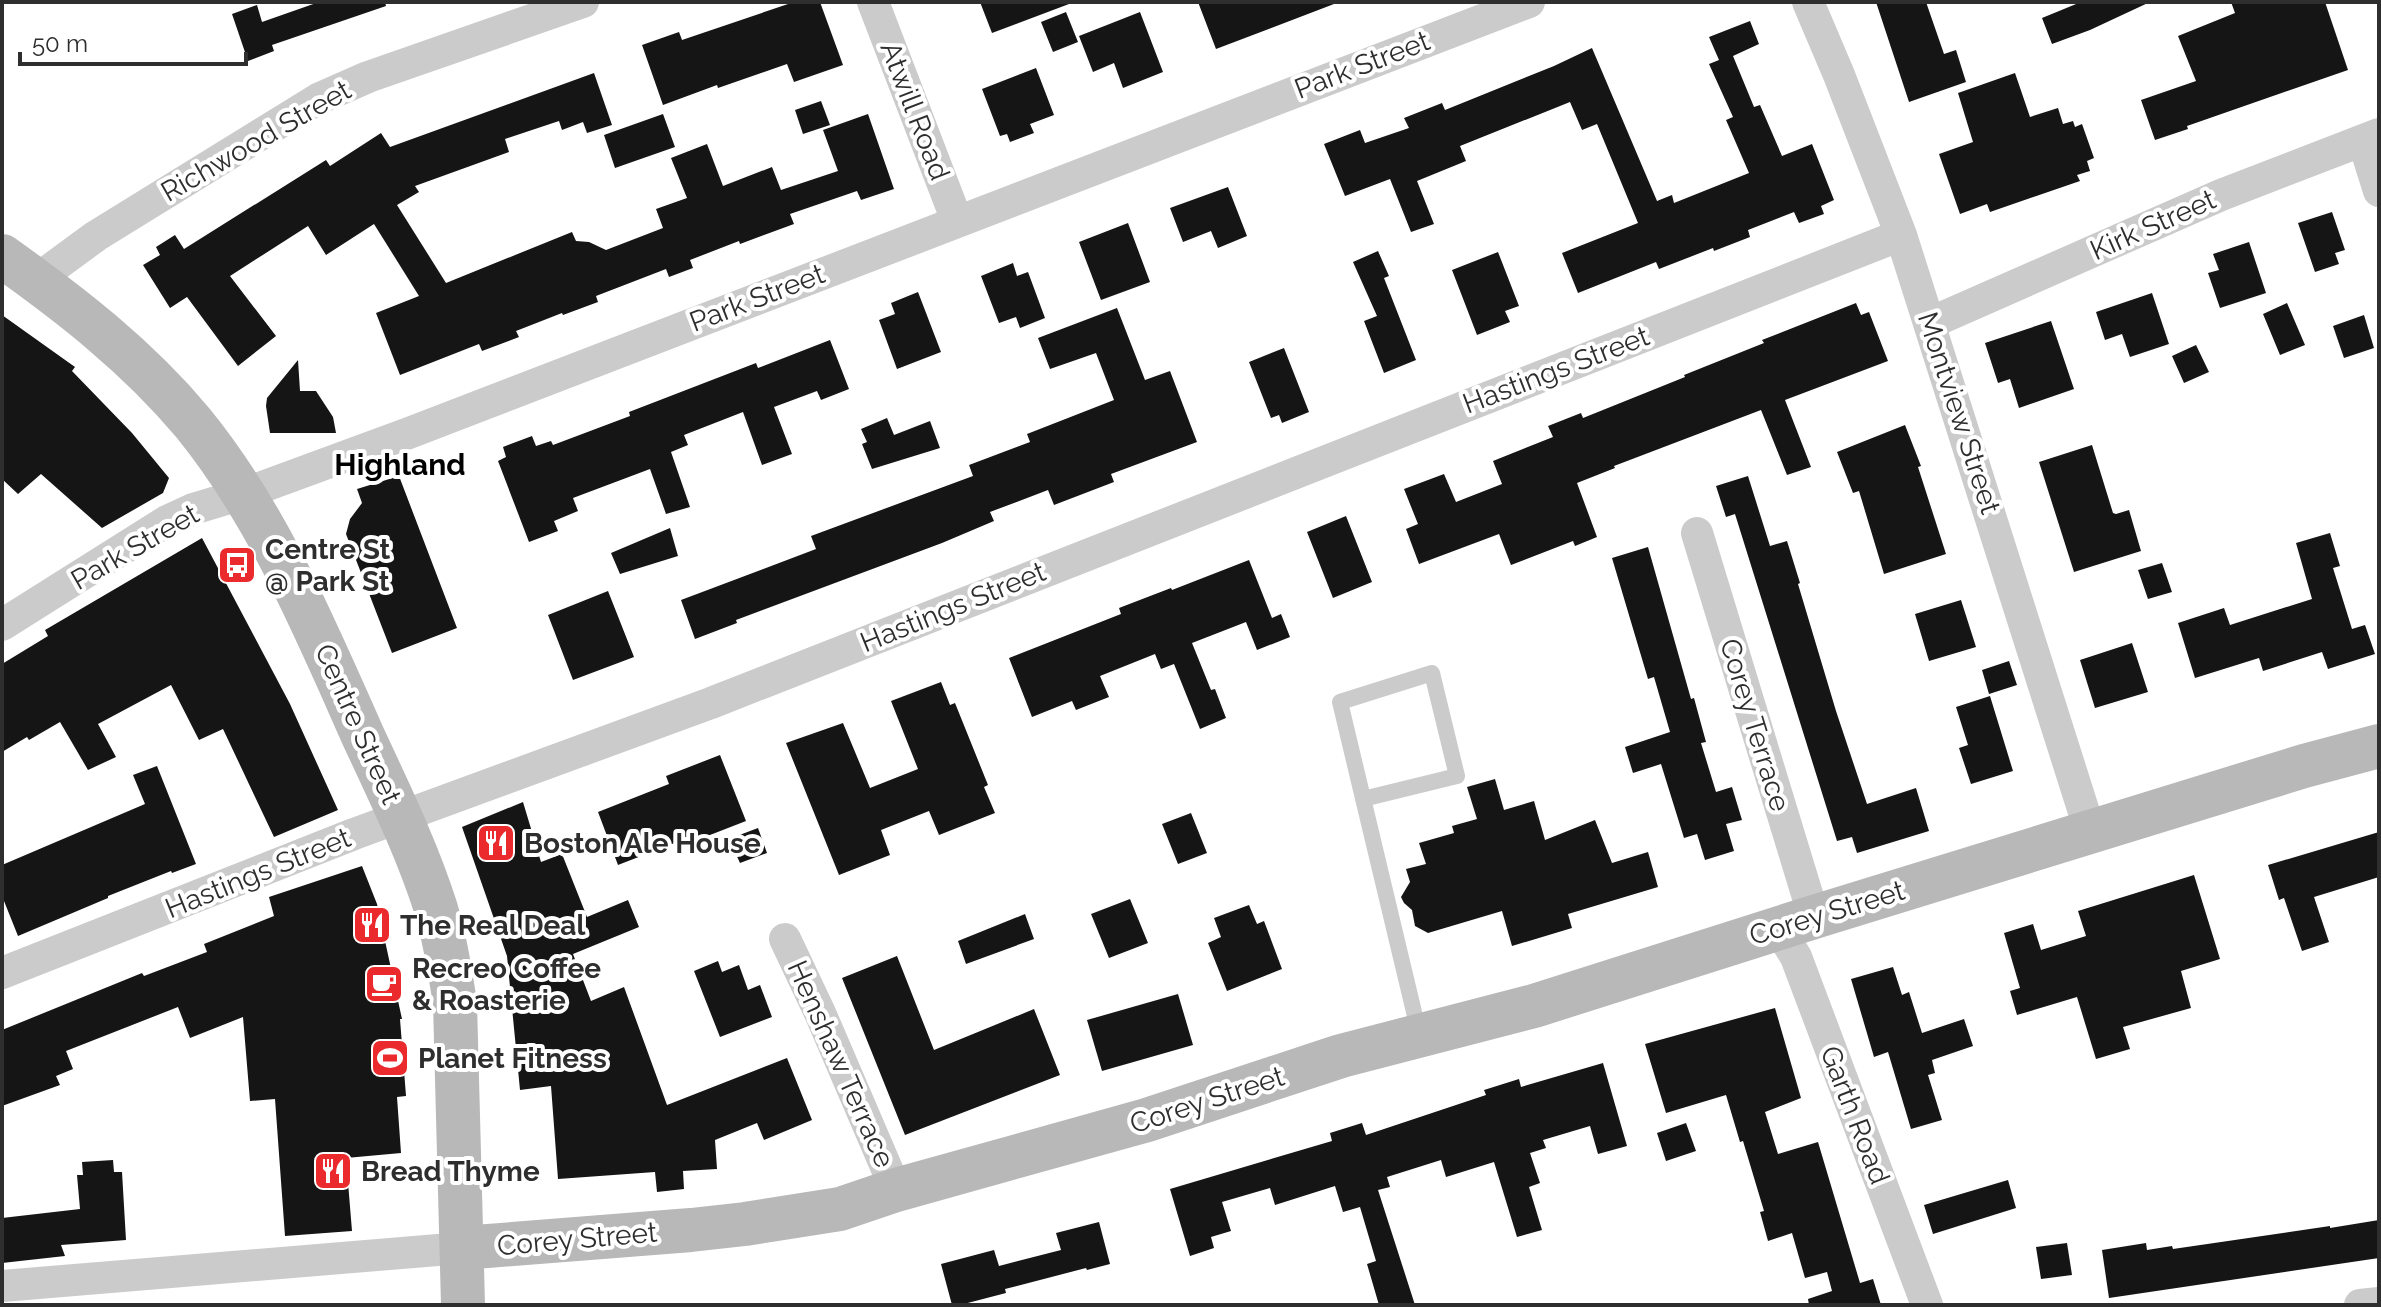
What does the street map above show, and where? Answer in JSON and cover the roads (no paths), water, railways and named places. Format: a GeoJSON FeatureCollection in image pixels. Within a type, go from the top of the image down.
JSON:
{"type":"FeatureCollection","features":[{"type":"Feature","properties":{"kind":"street","name":"Richwood Street"},"geometry":{"type":"LineString","coordinates":[[19,268],[96,236],[318,99],[368,77],[583,2]]}},
{"type":"Feature","properties":{"kind":"street","name":"Atwill Road"},"geometry":{"type":"LineString","coordinates":[[873,2],[957,221]]}},
{"type":"Feature","properties":{"kind":"street","name":"Park Street"},"geometry":{"type":"LineString","coordinates":[[2,625],[167,521],[193,509],[243,494],[409,433],[1529,2]]}},
{"type":"Feature","properties":{"kind":"street","name":"Montview Street"},"geometry":{"type":"LineString","coordinates":[[1808,2],[1901,235],[2090,831]]}},
{"type":"Feature","properties":{"kind":"street"},"geometry":{"type":"LineString","coordinates":[[2371,137],[2379,191]]}},
{"type":"Feature","properties":{"kind":"street","name":"Kirk Street"},"geometry":{"type":"LineString","coordinates":[[1930,323],[2221,195],[2371,137]]}},
{"type":"Feature","properties":{"kind":"street","name":"Hastings Street"},"geometry":{"type":"LineString","coordinates":[[2,973],[400,817],[711,703],[1901,235]]}},
{"type":"Feature","properties":{"kind":"street","name":"Centre Street"},"geometry":{"type":"LineString","coordinates":[[19,268],[88,320],[141,367],[192,423],[243,494],[307,614],[400,817],[436,909],[453,992],[457,1040],[463,1305]]}},
{"type":"Feature","properties":{"kind":"street","name":"Corey Terrace"},"geometry":{"type":"LineString","coordinates":[[1697,533],[1796,922]]}},
{"type":"Feature","properties":{"kind":"street","name":"Corey Street"},"geometry":{"type":"LineString","coordinates":[[2,1286],[745,1224],[840,1209],[896,1190],[1147,1120],[1341,1056],[1534,1006],[2090,831],[2379,746]]}},
{"type":"Feature","properties":{"kind":"street","name":"Garth Road"},"geometry":{"type":"LineString","coordinates":[[1796,922],[1796,957],[1927,1305]]}},
{"type":"Feature","properties":{"kind":"street","name":"Henshaw Terrace"},"geometry":{"type":"LineString","coordinates":[[785,939],[896,1190]]}},
{"type":"Feature","properties":{"kind":"street"},"geometry":{"type":"LineString","coordinates":[[2360,1305],[2379,1303]]}},
{"type":"Feature","properties":{"kind":"lane"},"geometry":{"type":"LineString","coordinates":[[1363,799],[1457,776],[1432,673],[1340,702],[1419,1036]]}},
{"type":"Feature","properties":{"kind":"place","name":"Centre St @ Park St"},"geometry":{"type":"Point","coordinates":[237,565]}},
{"type":"Feature","properties":{"kind":"place","name":"Boston Ale House"},"geometry":{"type":"Point","coordinates":[496,843]}},
{"type":"Feature","properties":{"kind":"place","name":"The Real Deal"},"geometry":{"type":"Point","coordinates":[372,925]}},
{"type":"Feature","properties":{"kind":"place","name":"Recreo Coffee & Roasterie"},"geometry":{"type":"Point","coordinates":[384,984]}},
{"type":"Feature","properties":{"kind":"place","name":"Planet Fitness"},"geometry":{"type":"Point","coordinates":[390,1058]}},
{"type":"Feature","properties":{"kind":"place","name":"Bread Thyme"},"geometry":{"type":"Point","coordinates":[333,1171]}},
{"type":"Feature","properties":{"kind":"district","name":"Highland"},"geometry":{"type":"Point","coordinates":[400,464]}}]}
